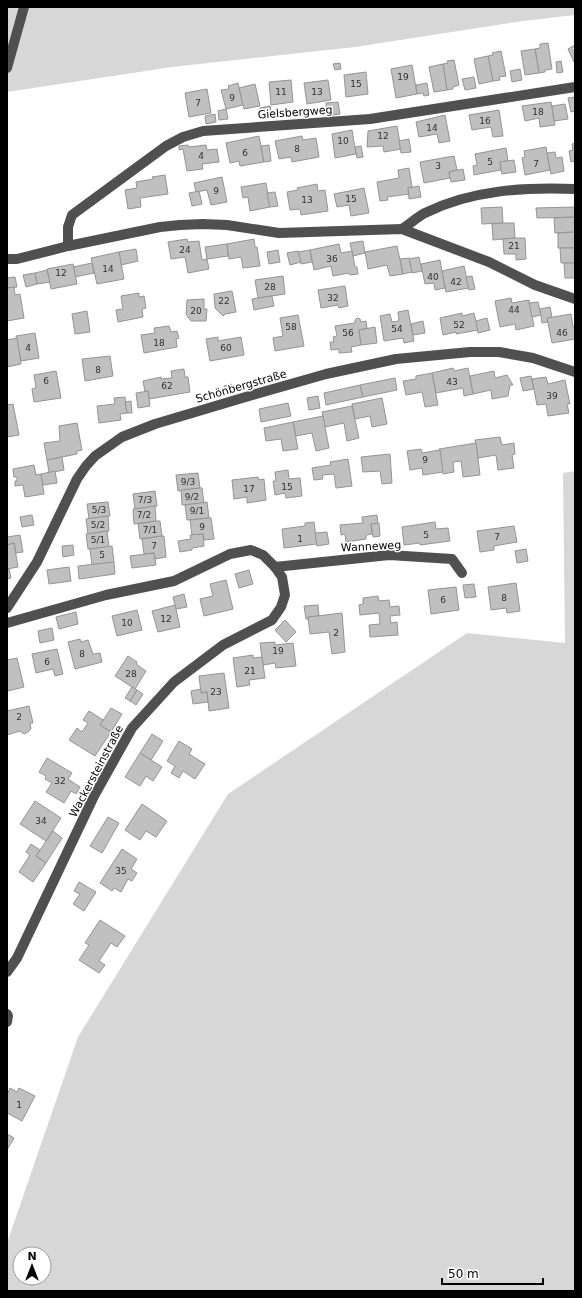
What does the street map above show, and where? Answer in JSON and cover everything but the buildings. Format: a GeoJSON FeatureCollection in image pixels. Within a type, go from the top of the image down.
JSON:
{"type":"FeatureCollection","features":[{"type":"Feature","properties":{"kind":"street"},"geometry":{"type":"LineString","coordinates":[[7,68],[24,7]]}},
{"type":"Feature","properties":{"kind":"street","name":"Gielsbergweg"},"geometry":{"type":"LineString","coordinates":[[68,246],[68,227],[72,215],[166,146],[183,137],[203,130],[370,119],[575,87]]}},
{"type":"Feature","properties":{"kind":"street"},"geometry":{"type":"LineString","coordinates":[[402,229],[424,213],[452,202],[474,196],[500,191],[555,188],[575,189]]}},
{"type":"Feature","properties":{"kind":"street"},"geometry":{"type":"LineString","coordinates":[[7,259],[17,259],[68,246],[137,233],[160,227],[203,224],[279,233],[402,229],[489,262],[535,285],[575,300]]}},
{"type":"Feature","properties":{"kind":"street","name":"Schönbergstraße"},"geometry":{"type":"LineString","coordinates":[[7,608],[37,562],[77,479],[95,456],[122,437],[155,424],[326,374],[396,359],[470,352],[499,352],[534,358],[575,372]]}},
{"type":"Feature","properties":{"kind":"street","name":"Wackersteinstraße"},"geometry":{"type":"LineString","coordinates":[[7,623],[106,595],[174,581],[230,554],[251,550],[263,555],[275,567],[282,577],[286,595],[281,608],[272,620],[223,645],[174,682],[132,728],[94,796],[17,958],[7,972]]}},
{"type":"Feature","properties":{"kind":"street","name":"Wanneweg"},"geometry":{"type":"LineString","coordinates":[[275,567],[389,555],[452,559],[462,573]]}},
{"type":"Feature","properties":{"kind":"street"},"geometry":{"type":"LineString","coordinates":[[7,1014],[7,1022]]}},
{"type":"Feature","properties":{"kind":"shaded area"},"geometry":{"type":"Polygon","coordinates":[[[8,7],[575,7],[575,15],[523,21],[355,47],[172,67],[7,92],[8,7]]]}},
{"type":"Feature","properties":{"kind":"shaded area"},"geometry":{"type":"Polygon","coordinates":[[[575,471],[575,1291],[7,1291],[7,1243],[78,1037],[228,794],[467,633],[565,643],[563,473],[575,471]]]}}]}
